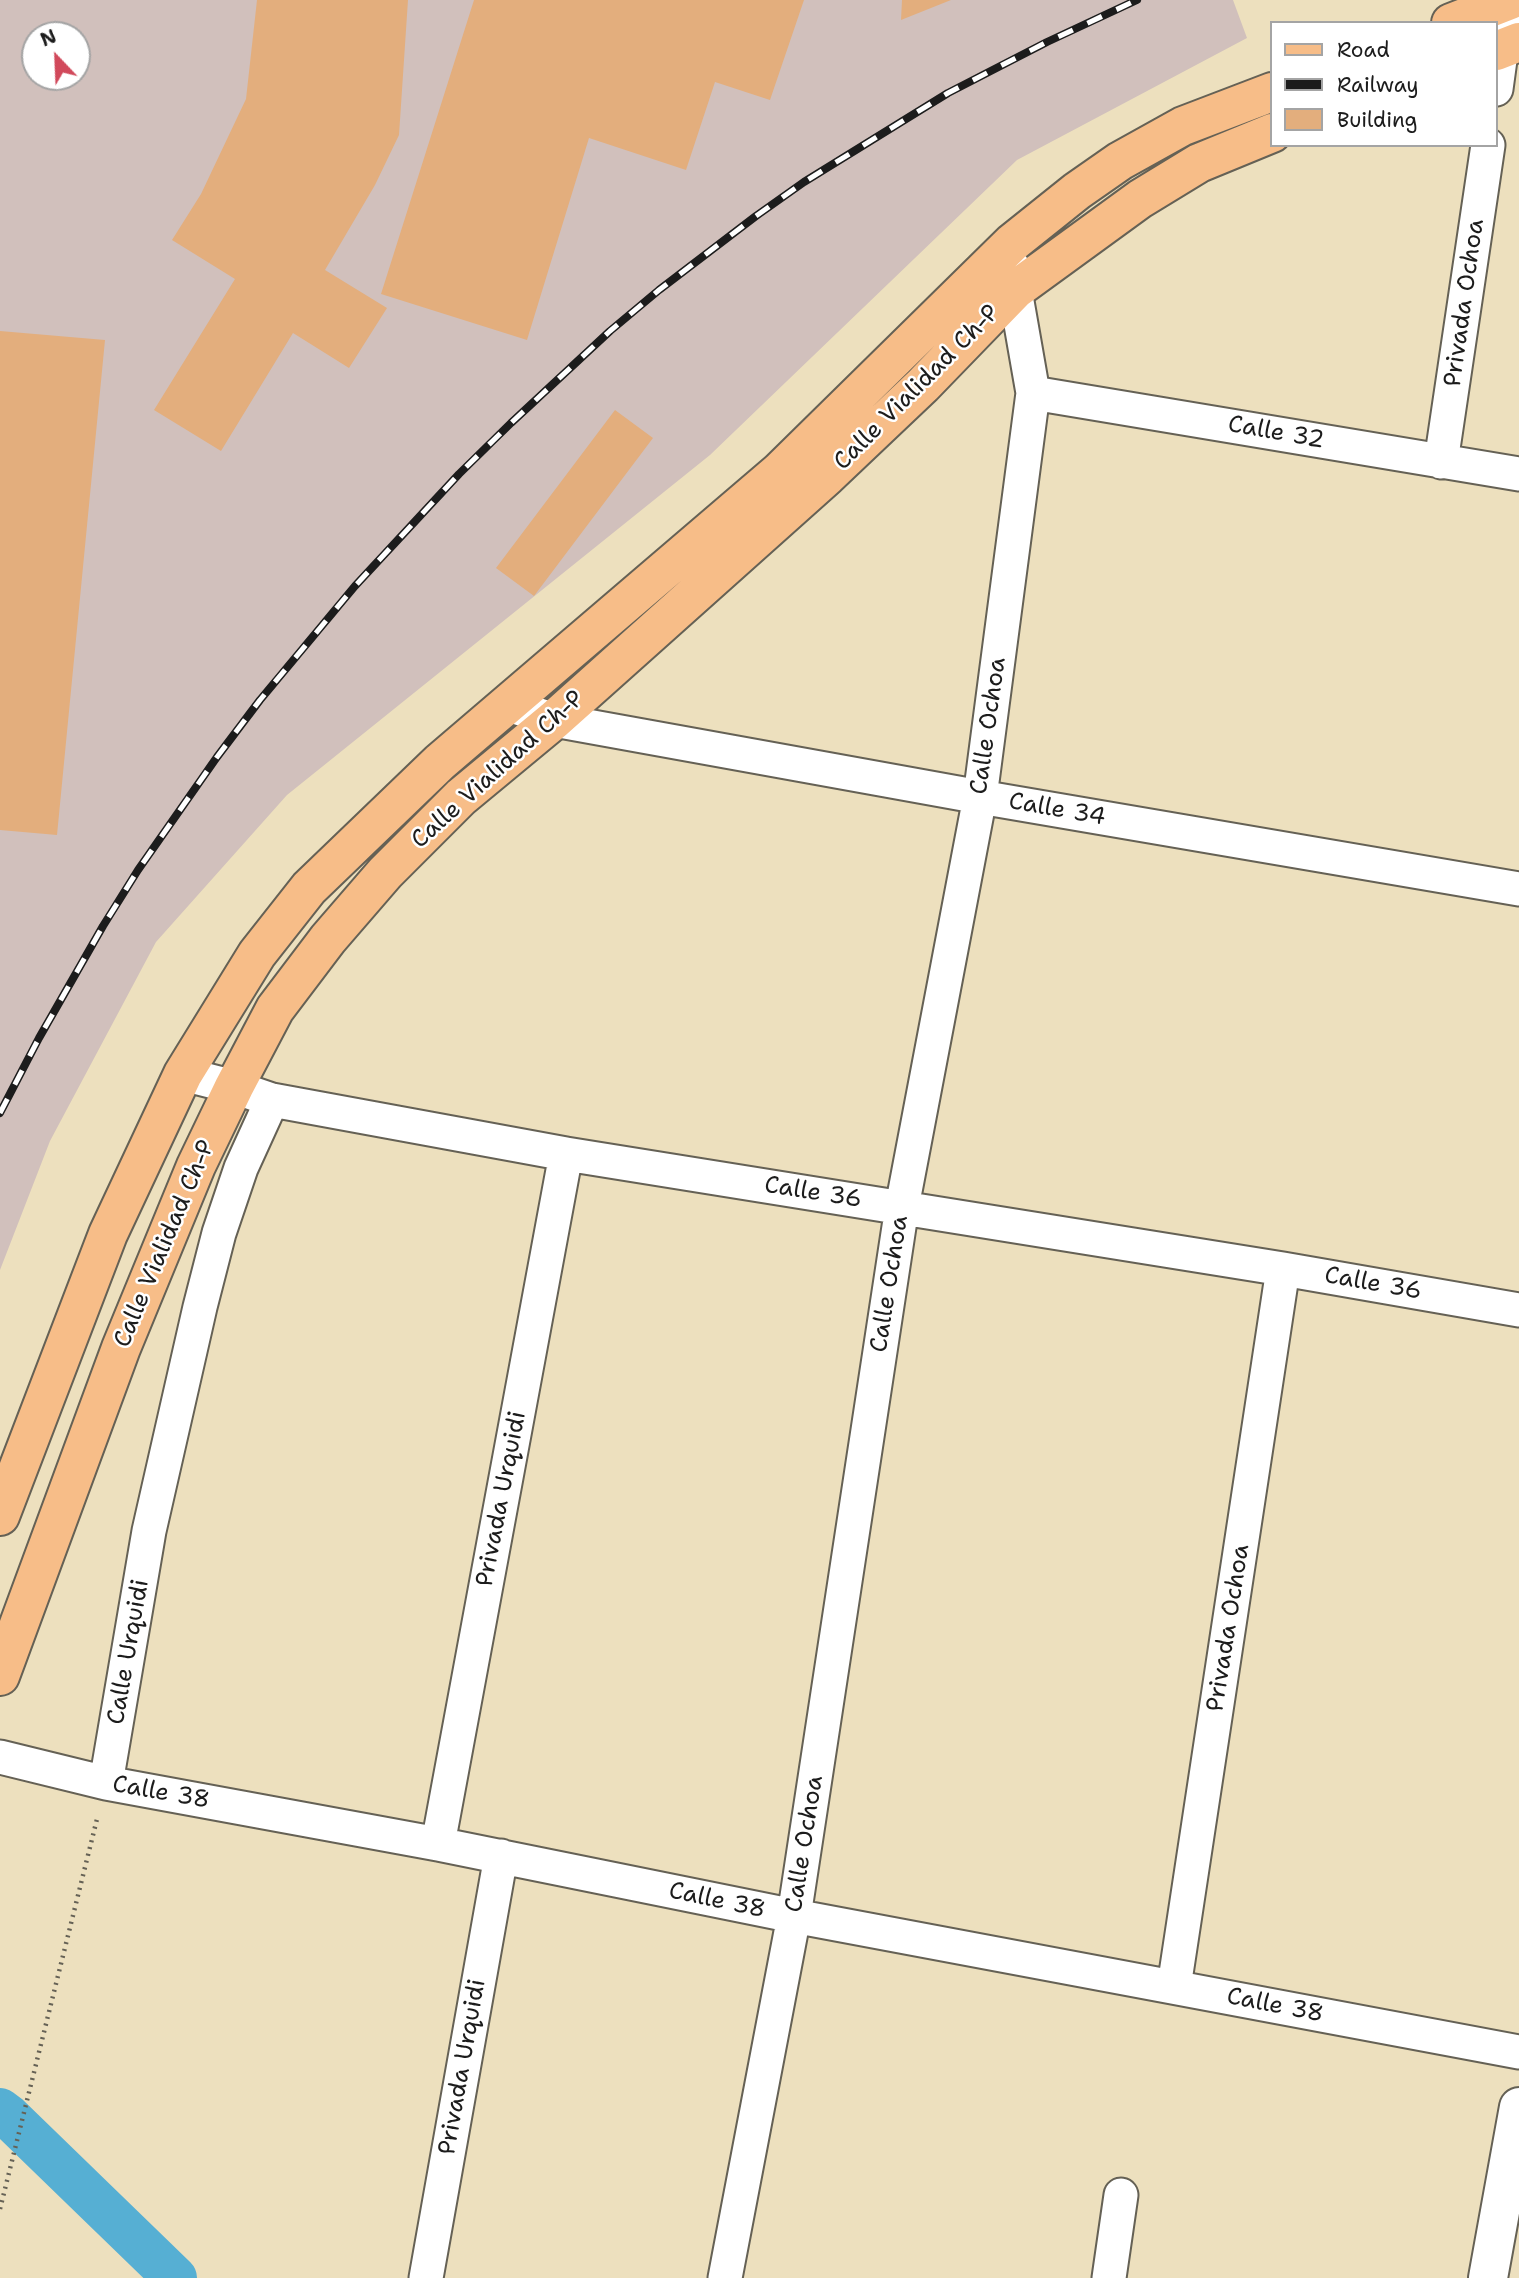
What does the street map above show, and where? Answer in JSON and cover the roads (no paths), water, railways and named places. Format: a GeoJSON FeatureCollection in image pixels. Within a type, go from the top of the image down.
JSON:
{"type":"FeatureCollection","features":[{"type":"Feature","properties":{"kind":"main road"},"geometry":{"type":"LineString","coordinates":[[1456,21],[1509,0]]}},
{"type":"Feature","properties":{"kind":"main road","name":"Calle Vialidad Ch-P"},"geometry":{"type":"LineString","coordinates":[[0,1516],[108,1234],[183,1074],[257,954],[309,888],[440,762],[779,472],[1012,243],[1077,191],[1120,161],[1183,126],[1270,93]]}},
{"type":"Feature","properties":{"kind":"main road","name":"Calle Vialidad Ch-P"},"geometry":{"type":"LineString","coordinates":[[0,1676],[121,1348],[196,1166],[275,1009],[328,939],[385,873],[461,797],[554,720],[827,476],[923,385],[1015,290],[1130,206],[1199,163],[1270,134]]}},
{"type":"Feature","properties":{"kind":"street"},"geometry":{"type":"LineString","coordinates":[[1498,81],[1506,47],[1509,0]]}},
{"type":"Feature","properties":{"kind":"street","name":"Privada Ochoa"},"geometry":{"type":"LineString","coordinates":[[1441,462],[1488,147]]}},
{"type":"Feature","properties":{"kind":"street","name":"Calle Ochoa"},"geometry":{"type":"LineString","coordinates":[[725,2278],[794,1916],[902,1208],[980,797],[1033,393],[1015,290],[1012,243]]}},
{"type":"Feature","properties":{"kind":"street","name":"Calle 32"},"geometry":{"type":"LineString","coordinates":[[1033,393],[1519,474]]}},
{"type":"Feature","properties":{"kind":"street","name":"Calle 34"},"geometry":{"type":"LineString","coordinates":[[509,705],[554,720],[980,797],[1519,889]]}},
{"type":"Feature","properties":{"kind":"street","name":"Calle 36"},"geometry":{"type":"LineString","coordinates":[[183,1074],[272,1100],[566,1154],[1283,1269],[1519,1310]]}},
{"type":"Feature","properties":{"kind":"street","name":"Calle Urquidi"},"geometry":{"type":"LineString","coordinates":[[106,1783],[149,1531],[197,1320],[219,1233],[241,1168],[272,1100]]}},
{"type":"Feature","properties":{"kind":"street","name":"Privada Urquidi"},"geometry":{"type":"LineString","coordinates":[[438,1844],[566,1154]]}},
{"type":"Feature","properties":{"kind":"street","name":"Privada Ochoa"},"geometry":{"type":"LineString","coordinates":[[1174,1987],[1283,1269]]}},
{"type":"Feature","properties":{"kind":"street","name":"Calle 38"},"geometry":{"type":"LineString","coordinates":[[0,1757],[106,1783],[438,1844],[794,1916],[1519,2052]]}},
{"type":"Feature","properties":{"kind":"street","name":"Privada Urquidi"},"geometry":{"type":"LineString","coordinates":[[426,2278],[500,1856]]}},
{"type":"Feature","properties":{"kind":"street"},"geometry":{"type":"LineString","coordinates":[[1488,2278],[1519,2107]]}},
{"type":"Feature","properties":{"kind":"street"},"geometry":{"type":"LineString","coordinates":[[1109,2278],[1121,2195]]}},
{"type":"Feature","properties":{"kind":"waterway"},"geometry":{"type":"LineString","coordinates":[[0,2110],[175,2278]]}},
{"type":"Feature","properties":{"kind":"railway"},"geometry":{"type":"LineString","coordinates":[[0,1113],[103,926],[138,870],[217,757],[260,700],[355,586],[459,474],[511,423],[610,331],[659,290],[804,182],[948,93],[1137,0]]}}]}
